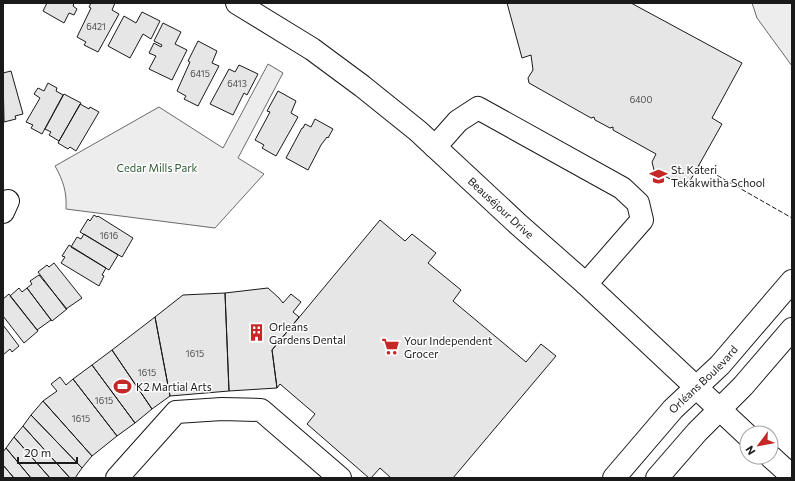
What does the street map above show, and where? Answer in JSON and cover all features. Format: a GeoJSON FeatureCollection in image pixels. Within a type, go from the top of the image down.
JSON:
{"type":"FeatureCollection","features":[{"type":"Feature","properties":{"kind":"street","name":"Beauséjour Drive"},"geometry":{"type":"LineString","coordinates":[[237,3],[312,49],[362,86],[435,147],[586,284],[739,427]]}},
{"type":"Feature","properties":{"kind":"street"},"geometry":{"type":"LineString","coordinates":[[435,147],[458,120],[478,108],[622,188],[638,203],[642,220],[586,284]]}},
{"type":"Feature","properties":{"kind":"street","name":"Orléans Boulevard"},"geometry":{"type":"LineString","coordinates":[[614,478],[673,409],[720,365],[792,281]]}},
{"type":"Feature","properties":{"kind":"street"},"geometry":{"type":"LineString","coordinates":[[657,478],[697,432],[743,386],[792,329]]}},
{"type":"Feature","properties":{"kind":"street"},"geometry":{"type":"LineString","coordinates":[[117,478],[176,412],[222,409],[261,410],[340,478]]}},
{"type":"Feature","properties":{"kind":"street"},"geometry":{"type":"LineString","coordinates":[[779,464],[792,476]]}},
{"type":"Feature","properties":{"kind":"green space"},"geometry":{"type":"Polygon","coordinates":[[[752,3],[792,3],[792,66],[757,18],[752,3]]]}},
{"type":"Feature","properties":{"kind":"green space","name":"Cedar Mills Park"},"geometry":{"type":"Polygon","coordinates":[[[268,64],[283,73],[238,158],[264,174],[215,228],[66,209],[64,186],[55,166],[159,107],[223,148],[268,64]]]}},
{"type":"Feature","properties":{"kind":"building"},"geometry":{"type":"Polygon","coordinates":[[[47,3],[74,3],[73,6],[77,9],[74,15],[69,13],[64,23],[43,11],[47,3]]]}},
{"type":"Feature","properties":{"kind":"building"},"geometry":{"type":"Polygon","coordinates":[[[91,3],[115,3],[112,10],[119,14],[98,52],[84,45],[86,42],[77,37],[91,8],[89,7],[91,3]]]}},
{"type":"Feature","properties":{"kind":"building"},"geometry":{"type":"Polygon","coordinates":[[[507,3],[631,3],[742,63],[712,118],[722,124],[686,188],[654,170],[652,162],[656,154],[613,130],[613,127],[610,128],[595,120],[594,117],[591,118],[529,83],[528,78],[533,70],[531,55],[522,58],[507,3]]]}},
{"type":"Feature","properties":{"kind":"building"},"geometry":{"type":"Polygon","coordinates":[[[142,12],[160,21],[151,39],[143,34],[130,58],[108,46],[124,16],[136,23],[142,12]]]}},
{"type":"Feature","properties":{"kind":"building"},"geometry":{"type":"Polygon","coordinates":[[[163,23],[181,32],[175,44],[187,50],[172,80],[149,69],[156,56],[149,53],[154,43],[161,47],[162,45],[154,41],[163,23]]]}},
{"type":"Feature","properties":{"kind":"building"},"geometry":{"type":"Polygon","coordinates":[[[198,41],[217,51],[212,63],[219,66],[198,106],[184,99],[186,96],[177,91],[190,62],[188,61],[198,41]]]}},
{"type":"Feature","properties":{"kind":"building"},"geometry":{"type":"Polygon","coordinates":[[[239,65],[258,74],[247,95],[244,93],[233,115],[210,104],[229,69],[235,72],[239,65]]]}},
{"type":"Feature","properties":{"kind":"building"},"geometry":{"type":"Polygon","coordinates":[[[11,71],[23,114],[15,116],[16,119],[4,122],[3,73],[11,71]]]}},
{"type":"Feature","properties":{"kind":"building"},"geometry":{"type":"Polygon","coordinates":[[[48,83],[57,88],[56,91],[63,95],[42,134],[31,128],[33,125],[26,122],[40,98],[34,94],[38,88],[44,91],[48,83]]]}},
{"type":"Feature","properties":{"kind":"building"},"geometry":{"type":"Polygon","coordinates":[[[278,91],[296,101],[291,113],[298,117],[276,156],[262,148],[264,145],[255,140],[270,112],[267,111],[278,91]]]}},
{"type":"Feature","properties":{"kind":"building"},"geometry":{"type":"Polygon","coordinates":[[[64,94],[81,103],[59,141],[49,135],[51,132],[45,129],[64,94]]]}},
{"type":"Feature","properties":{"kind":"building"},"geometry":{"type":"Polygon","coordinates":[[[80,104],[99,112],[76,151],[70,147],[68,149],[58,143],[80,104]]]}},
{"type":"Feature","properties":{"kind":"building"},"geometry":{"type":"Polygon","coordinates":[[[315,119],[333,129],[328,138],[327,137],[321,145],[308,170],[286,158],[302,128],[305,124],[311,127],[315,119]]]}},
{"type":"Feature","properties":{"kind":"building"},"geometry":{"type":"Polygon","coordinates":[[[94,215],[133,238],[122,257],[80,232],[88,219],[90,221],[94,215]]]}},
{"type":"Feature","properties":{"kind":"building","name":"Your Independent Grocer"},"geometry":{"type":"Polygon","coordinates":[[[380,220],[405,241],[412,234],[436,253],[428,263],[461,290],[453,301],[526,362],[541,344],[556,356],[453,478],[391,478],[380,468],[371,478],[369,478],[307,424],[315,414],[280,384],[277,388],[272,350],[380,220]]]}},
{"type":"Feature","properties":{"kind":"building"},"geometry":{"type":"Polygon","coordinates":[[[84,234],[118,255],[109,270],[71,247],[77,237],[81,239],[84,234]]]}},
{"type":"Feature","properties":{"kind":"building"},"geometry":{"type":"Polygon","coordinates":[[[69,245],[106,268],[99,286],[61,263],[65,257],[62,256],[69,245]]]}},
{"type":"Feature","properties":{"kind":"building"},"geometry":{"type":"Polygon","coordinates":[[[54,263],[82,298],[66,309],[38,272],[47,265],[49,267],[54,263]]]}},
{"type":"Feature","properties":{"kind":"building"},"geometry":{"type":"Polygon","coordinates":[[[39,275],[67,309],[52,321],[27,288],[32,284],[30,281],[39,275]]]}},
{"type":"Feature","properties":{"kind":"building"},"geometry":{"type":"Polygon","coordinates":[[[19,288],[22,292],[27,288],[51,320],[37,330],[10,296],[19,288]]]}},
{"type":"Feature","properties":{"kind":"building","name":"Orleans Gardens Dental"},"geometry":{"type":"Polygon","coordinates":[[[268,288],[283,303],[291,294],[301,302],[293,312],[299,317],[272,350],[277,388],[229,391],[225,293],[268,288]]]}},
{"type":"Feature","properties":{"kind":"building"},"geometry":{"type":"Polygon","coordinates":[[[225,293],[229,391],[170,396],[155,317],[183,295],[225,293]]]}},
{"type":"Feature","properties":{"kind":"building"},"geometry":{"type":"Polygon","coordinates":[[[9,294],[38,331],[24,343],[3,316],[3,299],[9,294]]]}},
{"type":"Feature","properties":{"kind":"building"},"geometry":{"type":"Polygon","coordinates":[[[155,317],[170,396],[152,409],[112,350],[155,317]]]}},
{"type":"Feature","properties":{"kind":"building"},"geometry":{"type":"Polygon","coordinates":[[[3,325],[19,346],[12,352],[10,349],[3,355],[3,325]]]}},
{"type":"Feature","properties":{"kind":"building","name":"K2 Martial Arts"},"geometry":{"type":"Polygon","coordinates":[[[112,350],[152,409],[135,423],[92,365],[112,350]]]}},
{"type":"Feature","properties":{"kind":"building"},"geometry":{"type":"Polygon","coordinates":[[[92,365],[135,423],[117,436],[73,379],[92,365]]]}},
{"type":"Feature","properties":{"kind":"building"},"geometry":{"type":"Polygon","coordinates":[[[60,377],[66,385],[73,379],[117,436],[92,456],[43,401],[57,391],[51,384],[60,377]]]}},
{"type":"Feature","properties":{"kind":"building"},"geometry":{"type":"Polygon","coordinates":[[[43,401],[92,456],[82,468],[31,415],[43,401]]]}},
{"type":"Feature","properties":{"kind":"building"},"geometry":{"type":"Polygon","coordinates":[[[31,415],[82,468],[75,478],[70,478],[23,426],[31,415]]]}},
{"type":"Feature","properties":{"kind":"building"},"geometry":{"type":"Polygon","coordinates":[[[23,426],[70,478],[50,478],[14,437],[23,426]]]}},
{"type":"Feature","properties":{"kind":"building"},"geometry":{"type":"Polygon","coordinates":[[[14,437],[50,478],[31,478],[6,448],[14,437]]]}},
{"type":"Feature","properties":{"kind":"building"},"geometry":{"type":"Polygon","coordinates":[[[6,448],[31,478],[14,478],[3,465],[3,452],[6,448]]]}},
{"type":"Feature","properties":{"kind":"building"},"geometry":{"type":"Polygon","coordinates":[[[3,465],[14,478],[3,478],[3,465]]]}},
{"type":"Feature","properties":{"kind":"fence"},"geometry":{"type":"LineString","coordinates":[[699,165],[792,218]]}},
{"type":"Feature","properties":{"kind":"place","name":"St. Kateri Tekakwitha School"},"geometry":{"type":"Point","coordinates":[658,176]}},
{"type":"Feature","properties":{"kind":"place","name":"Orleans Gardens Dental"},"geometry":{"type":"Point","coordinates":[256,333]}},
{"type":"Feature","properties":{"kind":"place","name":"Your Independent Grocer"},"geometry":{"type":"Point","coordinates":[391,347]}},
{"type":"Feature","properties":{"kind":"place","name":"K2 Martial Arts"},"geometry":{"type":"Point","coordinates":[123,387]}}]}
